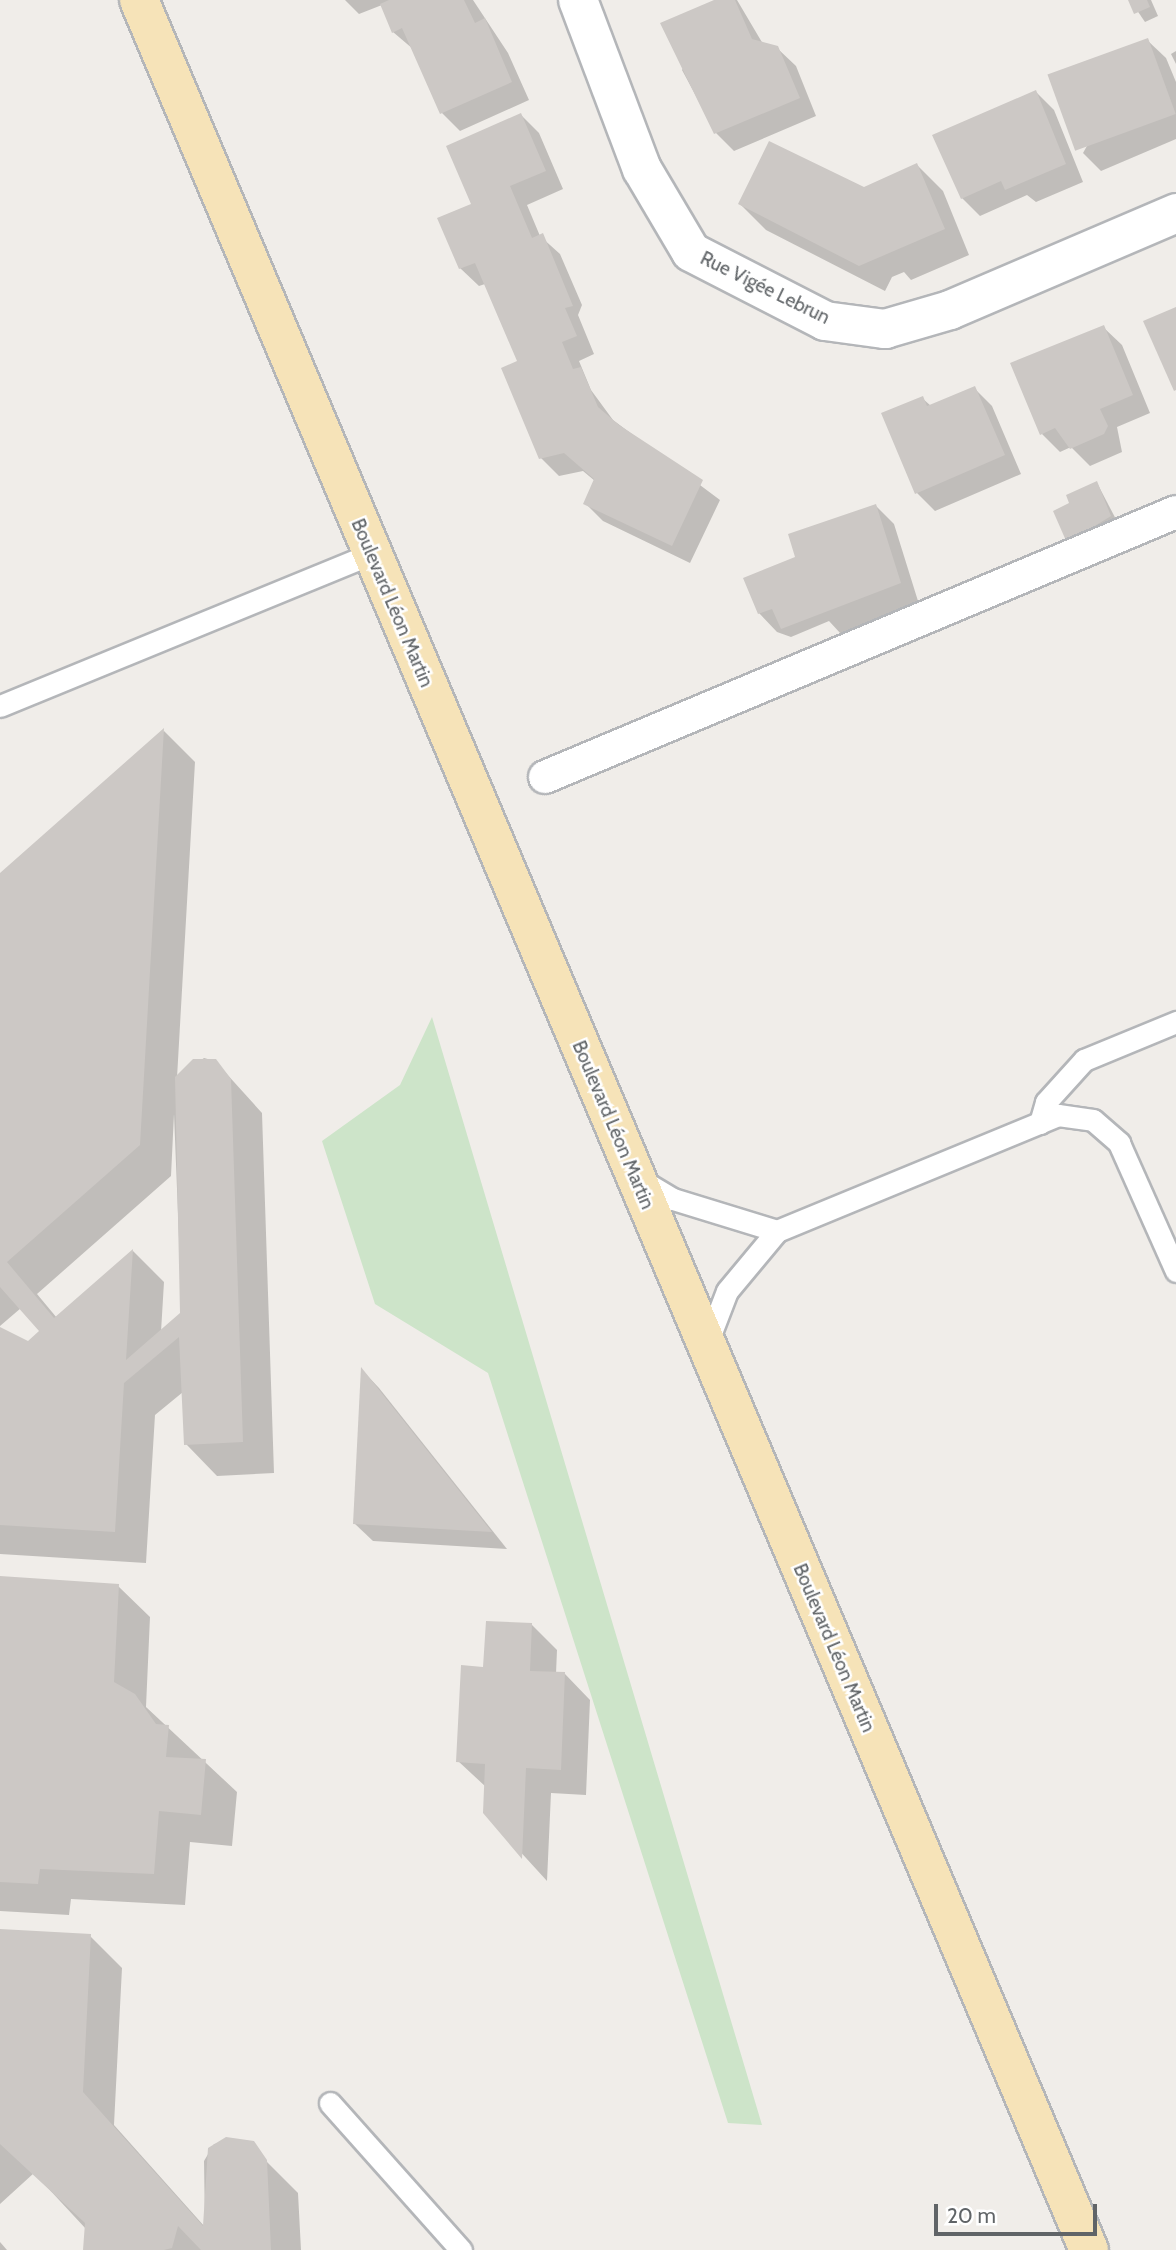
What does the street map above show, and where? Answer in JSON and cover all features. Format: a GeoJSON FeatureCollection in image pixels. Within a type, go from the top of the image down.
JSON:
{"type":"FeatureCollection","features":[{"type":"Feature","properties":{"kind":"main road","name":"Boulevard Léon Martin"},"geometry":{"type":"LineString","coordinates":[[139,0],[1089,2250]]}},
{"type":"Feature","properties":{"kind":"street","name":"Rue Vigée Lebrun"},"geometry":{"type":"LineString","coordinates":[[578,0],[642,169],[691,252],[825,321],[885,329],[950,310],[1176,213]]}},
{"type":"Feature","properties":{"kind":"street"},"geometry":{"type":"LineString","coordinates":[[545,777],[1176,512]]}},
{"type":"Feature","properties":{"kind":"lane"},"geometry":{"type":"LineString","coordinates":[[0,706],[371,554]]}},
{"type":"Feature","properties":{"kind":"lane"},"geometry":{"type":"LineString","coordinates":[[1040,1123],[1046,1102],[1084,1060],[1176,1022]]}},
{"type":"Feature","properties":{"kind":"lane"},"geometry":{"type":"LineString","coordinates":[[706,1345],[727,1291],[777,1231],[1058,1115],[1093,1120],[1119,1143],[1176,1270]]}},
{"type":"Feature","properties":{"kind":"lane"},"geometry":{"type":"LineString","coordinates":[[634,1175],[673,1199],[777,1231]]}},
{"type":"Feature","properties":{"kind":"lane"},"geometry":{"type":"LineString","coordinates":[[330,2103],[461,2250]]}},
{"type":"Feature","properties":{"kind":"green space"},"geometry":{"type":"Polygon","coordinates":[[[432,1017],[762,2125],[728,2123],[488,1373],[375,1304],[322,1141],[400,1085],[432,1017]]]}},
{"type":"Feature","properties":{"kind":"building"},"geometry":{"type":"Polygon","coordinates":[[[389,0],[464,0],[475,23],[485,18],[512,82],[440,114],[402,28],[392,33],[380,4],[389,0]]]}},
{"type":"Feature","properties":{"kind":"building"},"geometry":{"type":"Polygon","coordinates":[[[714,0],[735,0],[752,39],[778,46],[800,98],[714,134],[660,23],[714,0]]]}},
{"type":"Feature","properties":{"kind":"building"},"geometry":{"type":"Polygon","coordinates":[[[1128,0],[1147,0],[1150,7],[1134,14],[1128,0]]]}},
{"type":"Feature","properties":{"kind":"building"},"geometry":{"type":"Polygon","coordinates":[[[1148,38],[1176,114],[1075,151],[1047,75],[1148,38]]]}},
{"type":"Feature","properties":{"kind":"building"},"geometry":{"type":"Polygon","coordinates":[[[1036,90],[1066,164],[1005,190],[1001,181],[961,199],[932,135],[1036,90]]]}},
{"type":"Feature","properties":{"kind":"building"},"geometry":{"type":"Polygon","coordinates":[[[521,113],[546,171],[510,186],[532,238],[543,233],[573,306],[565,308],[577,336],[562,342],[573,369],[581,367],[598,407],[619,425],[703,480],[672,546],[583,504],[594,479],[564,453],[539,459],[501,368],[517,361],[475,263],[459,269],[437,218],[471,204],[446,146],[521,113]]]}},
{"type":"Feature","properties":{"kind":"building"},"geometry":{"type":"Polygon","coordinates":[[[769,141],[864,187],[917,163],[945,229],[859,266],[738,204],[769,141]]]}},
{"type":"Feature","properties":{"kind":"building"},"geometry":{"type":"Polygon","coordinates":[[[1176,307],[1176,390],[1174,391],[1143,321],[1176,307]]]}},
{"type":"Feature","properties":{"kind":"building"},"geometry":{"type":"Polygon","coordinates":[[[1104,325],[1133,395],[1100,409],[1108,426],[1104,434],[1070,449],[1055,428],[1040,435],[1010,363],[1104,325]]]}},
{"type":"Feature","properties":{"kind":"building"},"geometry":{"type":"Polygon","coordinates":[[[975,386],[1005,455],[915,494],[881,413],[923,396],[927,406],[975,386]]]}},
{"type":"Feature","properties":{"kind":"building"},"geometry":{"type":"Polygon","coordinates":[[[1097,481],[1111,516],[1067,543],[1053,511],[1069,503],[1066,495],[1097,481]]]}},
{"type":"Feature","properties":{"kind":"building"},"geometry":{"type":"Polygon","coordinates":[[[876,504],[901,583],[781,629],[772,609],[758,614],[743,578],[795,557],[788,534],[876,504]]]}},
{"type":"Feature","properties":{"kind":"building"},"geometry":{"type":"Polygon","coordinates":[[[164,728],[140,1145],[7,1262],[54,1318],[133,1249],[126,1360],[180,1313],[175,1077],[193,1059],[216,1059],[231,1079],[243,1442],[184,1445],[179,1337],[124,1383],[115,1532],[0,1525],[0,1327],[28,1341],[39,1331],[0,1287],[0,873],[164,728]]]}},
{"type":"Feature","properties":{"kind":"building"},"geometry":{"type":"Polygon","coordinates":[[[361,1367],[492,1532],[353,1524],[361,1367]]]}},
{"type":"Feature","properties":{"kind":"building"},"geometry":{"type":"Polygon","coordinates":[[[0,1576],[119,1584],[114,1682],[135,1694],[156,1724],[169,1725],[166,1757],[206,1759],[201,1815],[159,1811],[154,1874],[40,1869],[38,1884],[0,1882],[0,1576]]]}},
{"type":"Feature","properties":{"kind":"building"},"geometry":{"type":"Polygon","coordinates":[[[486,1621],[532,1623],[530,1671],[565,1672],[561,1770],[526,1768],[522,1859],[483,1813],[485,1764],[456,1762],[461,1665],[483,1667],[486,1621]]]}},
{"type":"Feature","properties":{"kind":"building"},"geometry":{"type":"Polygon","coordinates":[[[0,1929],[91,1934],[83,2092],[203,2226],[208,2148],[226,2137],[254,2141],[267,2160],[271,2250],[201,2250],[178,2226],[172,2248],[83,2250],[85,2223],[0,2144],[0,1929]]]}}]}
